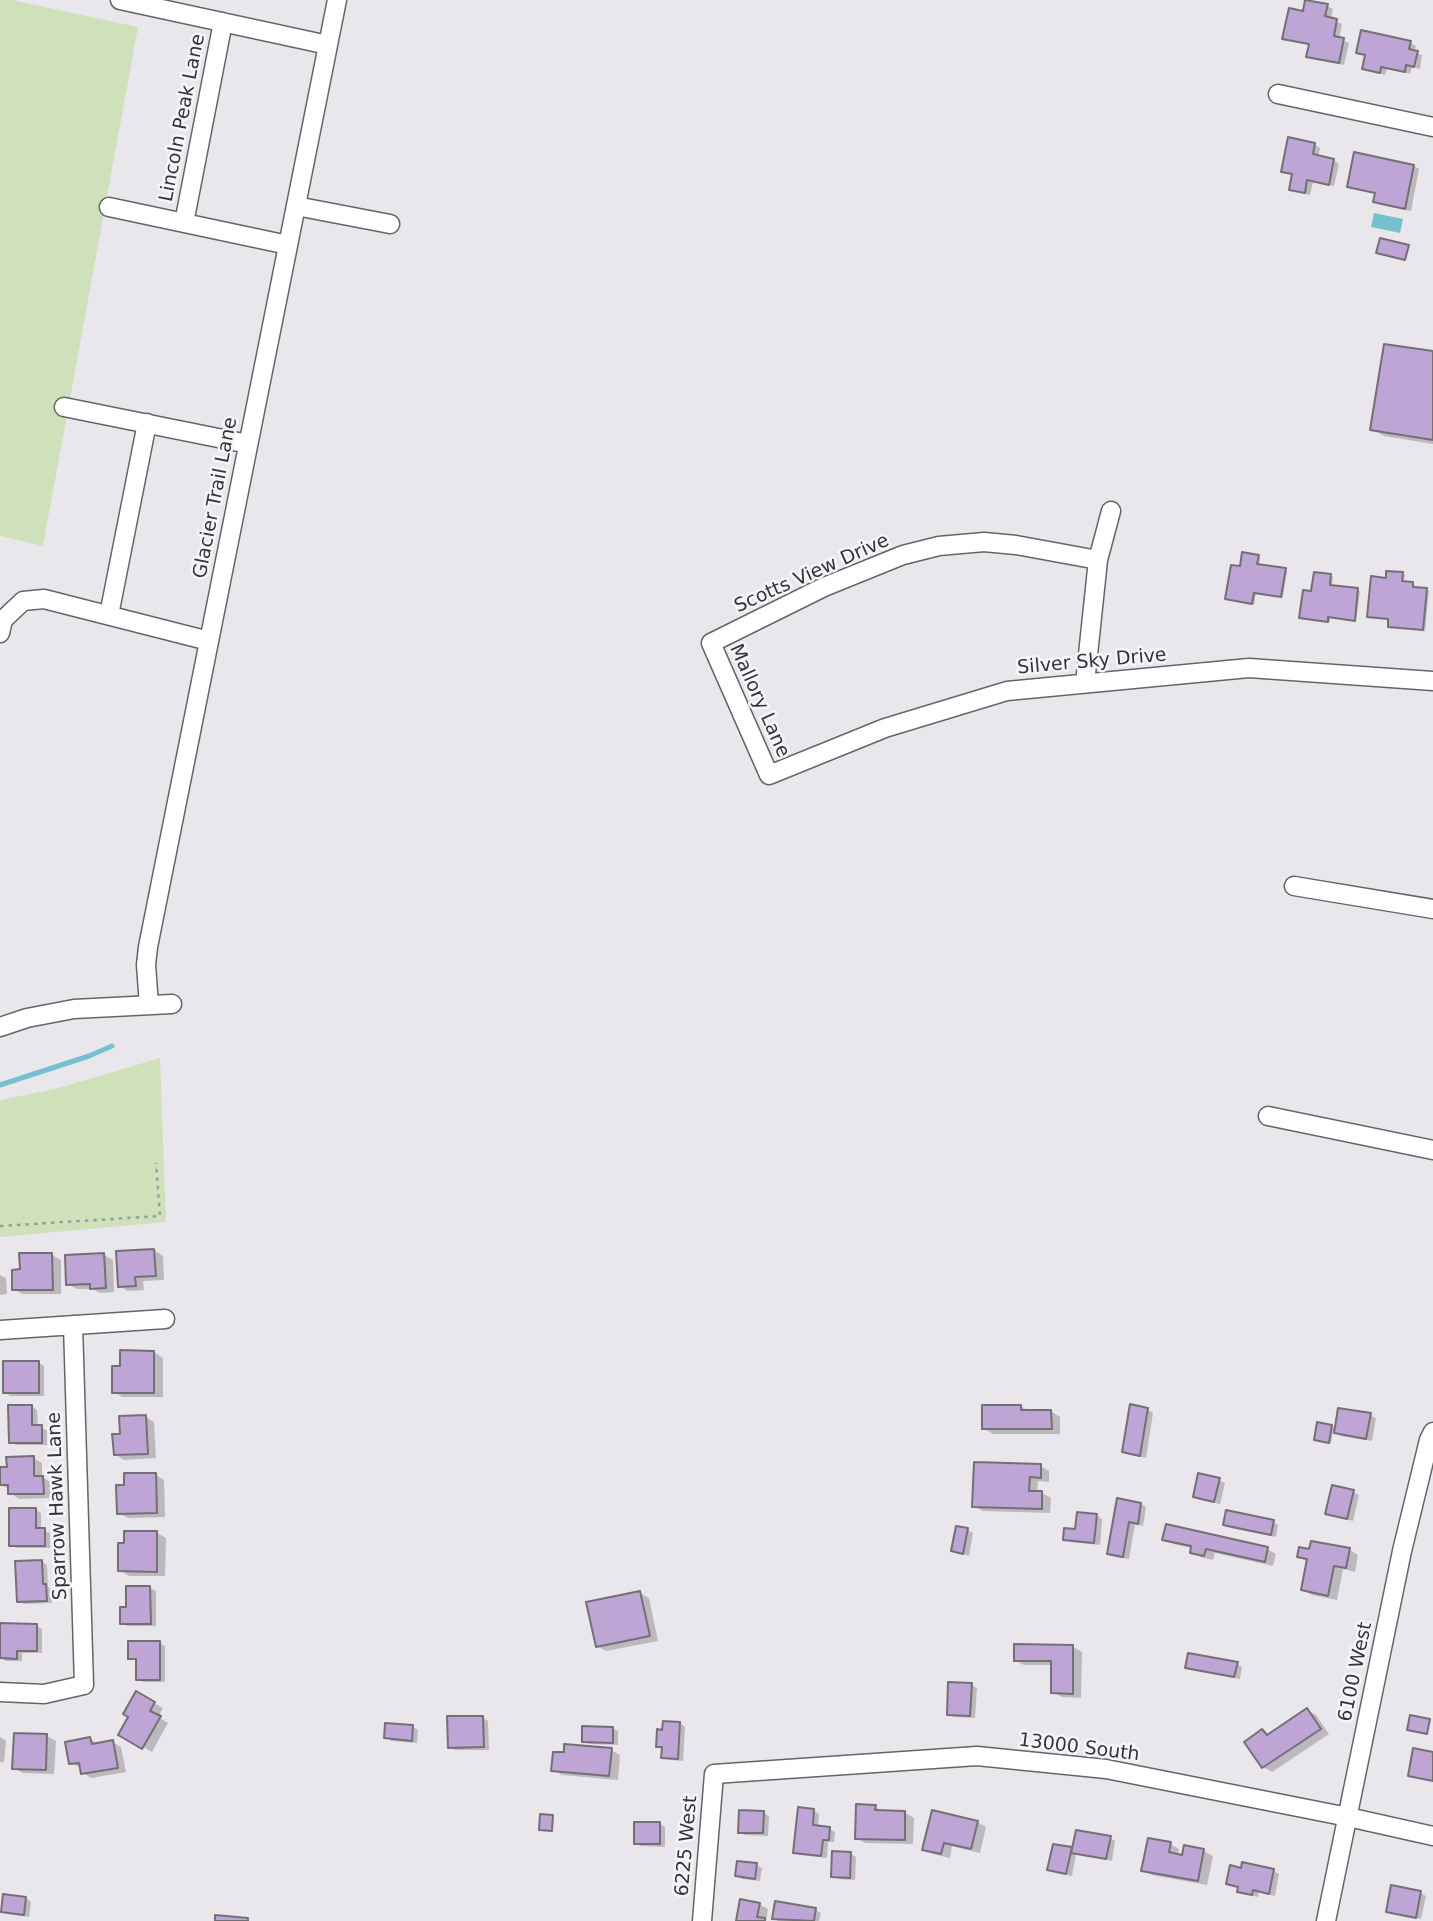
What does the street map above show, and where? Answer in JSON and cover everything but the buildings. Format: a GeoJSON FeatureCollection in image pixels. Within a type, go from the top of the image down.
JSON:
{"type":"FeatureCollection","features":[{"type":"Feature","properties":{"kind":"street"},"geometry":{"type":"LineString","coordinates":[[120,0],[328,45]]}},
{"type":"Feature","properties":{"kind":"street","name":"Glacier Trail Lane"},"geometry":{"type":"LineString","coordinates":[[149,1005],[147,956],[337,0]]}},
{"type":"Feature","properties":{"kind":"street","name":"Lincoln Peak Lane"},"geometry":{"type":"LineString","coordinates":[[184,223],[223,22]]}},
{"type":"Feature","properties":{"kind":"street"},"geometry":{"type":"LineString","coordinates":[[1278,93],[1433,127]]}},
{"type":"Feature","properties":{"kind":"street"},"geometry":{"type":"LineString","coordinates":[[296,206],[390,225]]}},
{"type":"Feature","properties":{"kind":"street"},"geometry":{"type":"LineString","coordinates":[[109,207],[288,245]]}},
{"type":"Feature","properties":{"kind":"street"},"geometry":{"type":"LineString","coordinates":[[64,407],[248,444]]}},
{"type":"Feature","properties":{"kind":"street"},"geometry":{"type":"LineString","coordinates":[[109,615],[147,423]]}},
{"type":"Feature","properties":{"kind":"street"},"geometry":{"type":"LineString","coordinates":[[1085,683],[1098,560],[1111,511]]}},
{"type":"Feature","properties":{"kind":"street","name":"Scotts View Drive"},"geometry":{"type":"LineString","coordinates":[[711,643],[824,587],[903,555],[939,546],[984,542],[1098,560]]}},
{"type":"Feature","properties":{"kind":"street"},"geometry":{"type":"LineString","coordinates":[[0,633],[3,620],[23,601],[44,599],[209,641]]}},
{"type":"Feature","properties":{"kind":"street","name":"Mallory Lane"},"geometry":{"type":"LineString","coordinates":[[711,643],[769,775]]}},
{"type":"Feature","properties":{"kind":"street","name":"Silver Sky Drive"},"geometry":{"type":"LineString","coordinates":[[769,775],[885,728],[1007,691],[1249,668],[1433,681]]}},
{"type":"Feature","properties":{"kind":"street"},"geometry":{"type":"LineString","coordinates":[[1294,886],[1433,909]]}},
{"type":"Feature","properties":{"kind":"street"},"geometry":{"type":"LineString","coordinates":[[0,1027],[27,1018],[74,1010],[172,1004]]}},
{"type":"Feature","properties":{"kind":"street"},"geometry":{"type":"LineString","coordinates":[[1268,1116],[1433,1150]]}},
{"type":"Feature","properties":{"kind":"street"},"geometry":{"type":"LineString","coordinates":[[0,1330],[165,1320]]}},
{"type":"Feature","properties":{"kind":"street","name":"Sparrow Hawk Lane"},"geometry":{"type":"LineString","coordinates":[[0,1692],[44,1693],[84,1685],[72,1325]]}},
{"type":"Feature","properties":{"kind":"street","name":"6100 West"},"geometry":{"type":"LineString","coordinates":[[1326,1921],[1402,1551],[1433,1432]]}},
{"type":"Feature","properties":{"kind":"street","name":"13000 South"},"geometry":{"type":"LineString","coordinates":[[714,1774],[977,1756],[1105,1769],[1433,1836]]}},
{"type":"Feature","properties":{"kind":"street","name":"6225 West"},"geometry":{"type":"LineString","coordinates":[[702,1921],[714,1774]]}},
{"type":"Feature","properties":{"kind":"path"},"geometry":{"type":"LineString","coordinates":[[0,1226],[160,1216],[156,1163]]}},
{"type":"Feature","properties":{"kind":"green space"},"geometry":{"type":"Polygon","coordinates":[[[0,0],[12,0],[138,27],[43,546],[0,536],[0,0]]]}},
{"type":"Feature","properties":{"kind":"green space"},"geometry":{"type":"Polygon","coordinates":[[[160,1058],[166,1222],[0,1237],[0,1100],[55,1089],[160,1058]]]}},
{"type":"Feature","properties":{"kind":"water"},"geometry":{"type":"Polygon","coordinates":[[[1374,213],[1403,219],[1400,233],[1371,227],[1374,213]]]}},
{"type":"Feature","properties":{"kind":"waterway"},"geometry":{"type":"LineString","coordinates":[[0,1085],[112,1046]]}}]}
